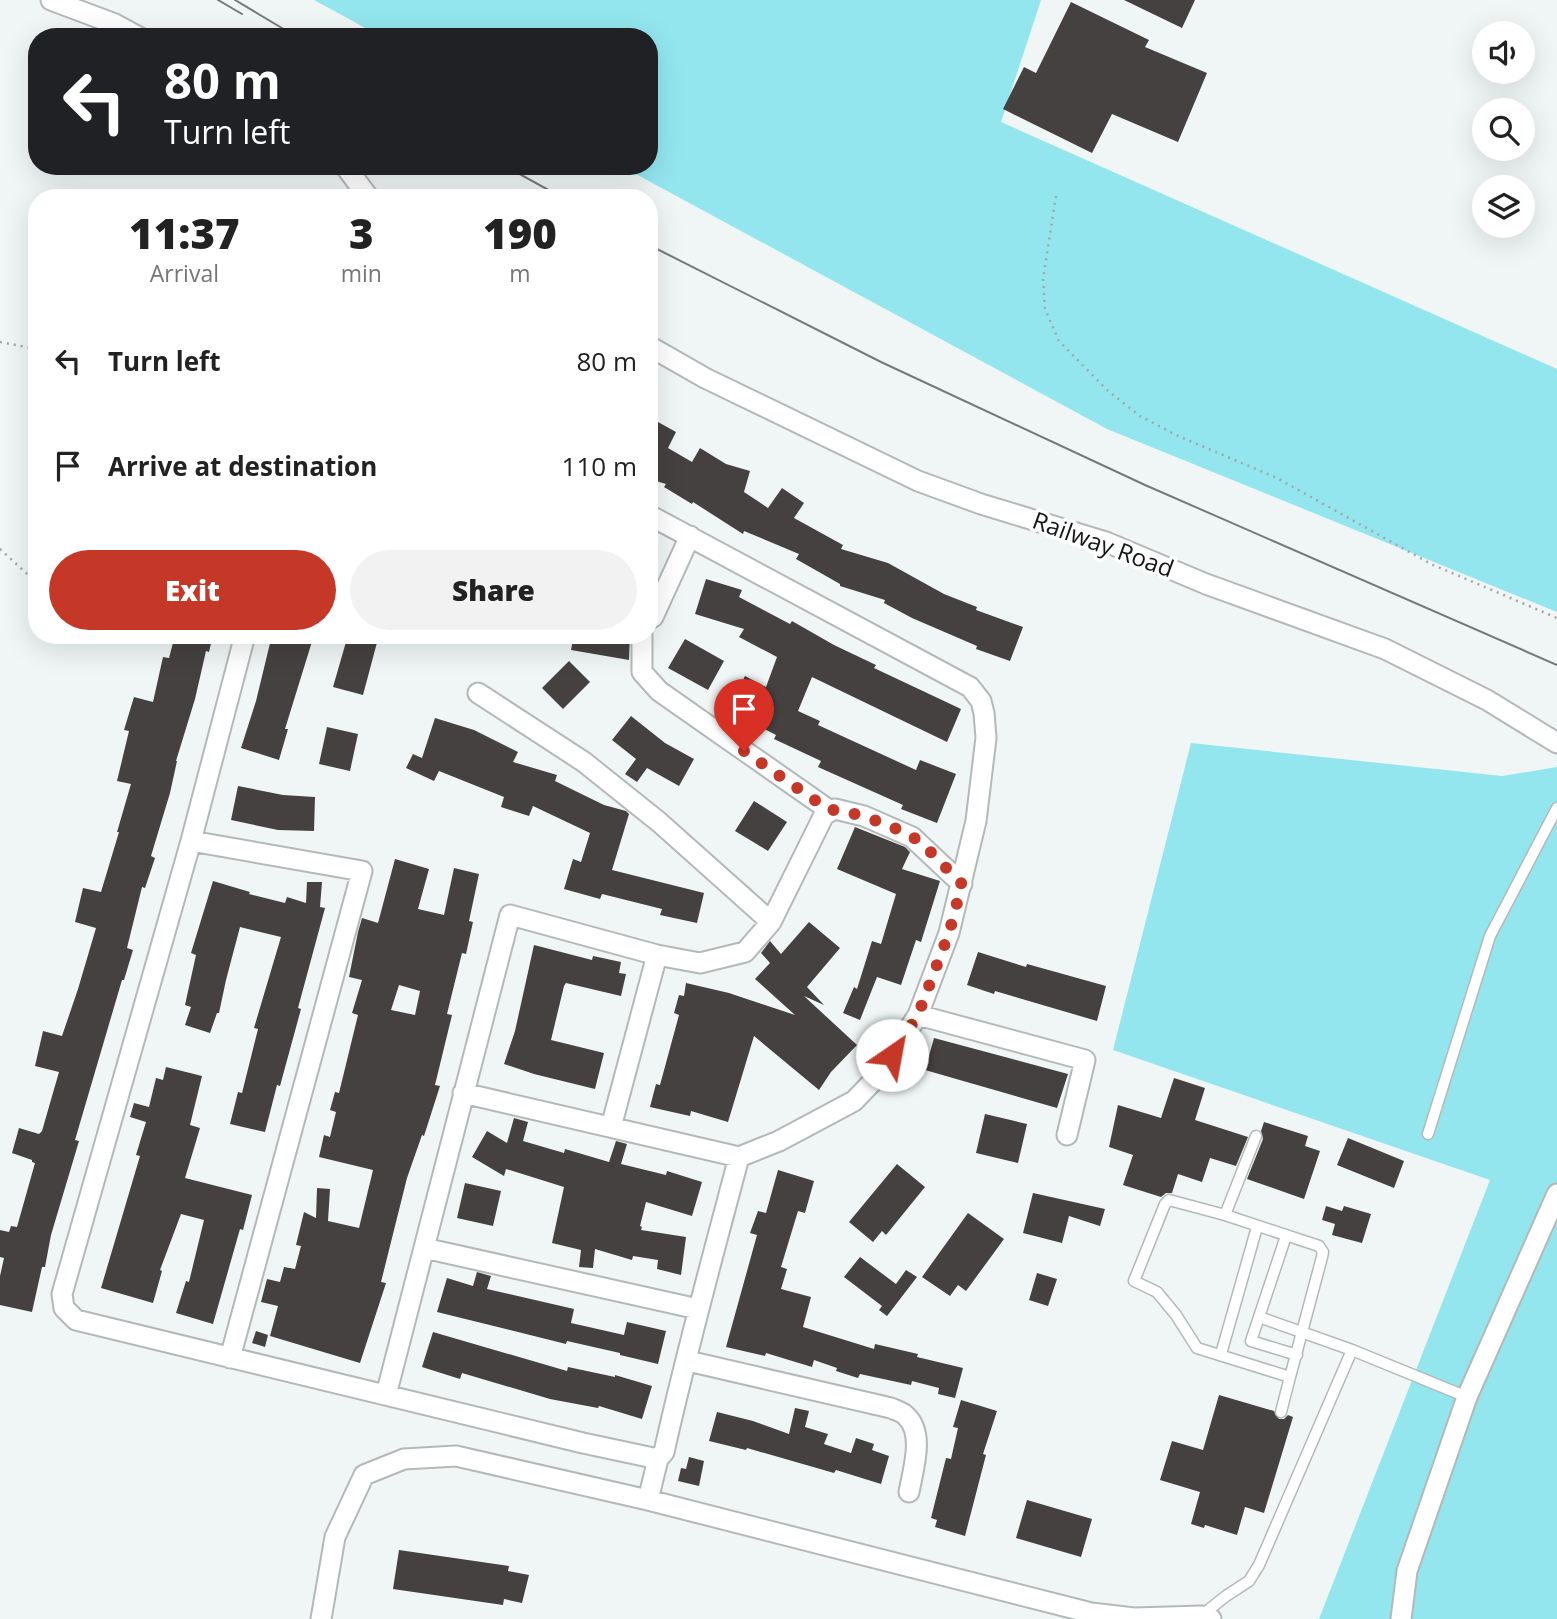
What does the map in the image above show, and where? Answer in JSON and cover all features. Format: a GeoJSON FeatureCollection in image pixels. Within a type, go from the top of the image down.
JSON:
{"type":"FeatureCollection","features":[{"type":"Feature","properties":{"kind":"street"},"geometry":{"type":"LineString","coordinates":[[51,0],[122,28]]}},
{"type":"Feature","properties":{"kind":"street","name":"Railway Road"},"geometry":{"type":"LineString","coordinates":[[658,351],[705,378],[918,481],[981,504],[1106,542],[1206,584],[1385,649],[1487,700],[1557,743]]}},
{"type":"Feature","properties":{"kind":"street"},"geometry":{"type":"LineString","coordinates":[[463,1093],[739,1157],[779,1141],[854,1101],[879,1075],[918,1015],[949,933],[976,821],[986,738],[985,713],[981,701],[970,687],[658,519]]}},
{"type":"Feature","properties":{"kind":"street"},"geometry":{"type":"LineString","coordinates":[[658,606],[690,536]]}},
{"type":"Feature","properties":{"kind":"street"},"geometry":{"type":"LineString","coordinates":[[243,644],[191,841],[62,1294],[64,1307],[76,1320],[658,1459]]}},
{"type":"Feature","properties":{"kind":"street"},"geometry":{"type":"LineString","coordinates":[[642,644],[642,672],[659,691],[829,810]]}},
{"type":"Feature","properties":{"kind":"street"},"geometry":{"type":"LineString","coordinates":[[478,693],[584,762],[659,822],[771,922]]}},
{"type":"Feature","properties":{"kind":"street"},"geometry":{"type":"LineString","coordinates":[[386,1395],[510,915],[657,955],[700,963],[745,952],[771,922],[824,815],[835,809],[863,816],[912,837],[962,884]]}},
{"type":"Feature","properties":{"kind":"street"},"geometry":{"type":"LineString","coordinates":[[191,841],[362,871],[230,1358]]}},
{"type":"Feature","properties":{"kind":"street"},"geometry":{"type":"LineString","coordinates":[[611,1127],[657,955]]}},
{"type":"Feature","properties":{"kind":"street"},"geometry":{"type":"LineString","coordinates":[[918,1015],[1085,1060],[1067,1135]]}},
{"type":"Feature","properties":{"kind":"street"},"geometry":{"type":"LineString","coordinates":[[648,1500],[658,1459],[664,1452],[739,1157]]}},
{"type":"Feature","properties":{"kind":"street"},"geometry":{"type":"LineString","coordinates":[[1401,1619],[1406,1571],[1466,1396],[1557,1194]]}},
{"type":"Feature","properties":{"kind":"street"},"geometry":{"type":"LineString","coordinates":[[424,1248],[698,1310]]}},
{"type":"Feature","properties":{"kind":"street"},"geometry":{"type":"LineString","coordinates":[[688,1361],[891,1408],[906,1416],[916,1434],[915,1463],[909,1492]]}},
{"type":"Feature","properties":{"kind":"street"},"geometry":{"type":"LineString","coordinates":[[321,1619],[335,1537],[364,1475],[404,1459],[456,1456],[648,1500],[1091,1612],[1134,1618],[1206,1618]]}},
{"type":"Feature","properties":{"kind":"lane"},"geometry":{"type":"LineString","coordinates":[[1428,1134],[1490,936],[1557,808]]}},
{"type":"Feature","properties":{"kind":"lane"},"geometry":{"type":"LineString","coordinates":[[1225,1215],[1256,1136]]}},
{"type":"Feature","properties":{"kind":"lane"},"geometry":{"type":"LineString","coordinates":[[1281,1412],[1297,1356],[1322,1252],[1319,1246],[1170,1200],[1165,1204],[1134,1282],[1157,1292],[1176,1315],[1196,1348],[1290,1377]]}},
{"type":"Feature","properties":{"kind":"lane"},"geometry":{"type":"LineString","coordinates":[[1221,1354],[1257,1227]]}},
{"type":"Feature","properties":{"kind":"lane"},"geometry":{"type":"LineString","coordinates":[[1286,1236],[1251,1341],[1297,1356]]}},
{"type":"Feature","properties":{"kind":"lane"},"geometry":{"type":"LineString","coordinates":[[1259,1317],[1352,1350],[1466,1396]]}},
{"type":"Feature","properties":{"kind":"lane"},"geometry":{"type":"LineString","coordinates":[[1206,1618],[1226,1596],[1249,1581],[1259,1565],[1352,1350]]}},
{"type":"Feature","properties":{"kind":"path"},"geometry":{"type":"LineString","coordinates":[[1056,197],[1043,279],[1045,309],[1059,341],[1107,390],[1140,416],[1175,435],[1277,478],[1431,564],[1557,618]]}},
{"type":"Feature","properties":{"kind":"path"},"geometry":{"type":"LineString","coordinates":[[0,342],[28,347]]}},
{"type":"Feature","properties":{"kind":"path"},"geometry":{"type":"LineString","coordinates":[[0,549],[28,575]]}},
{"type":"Feature","properties":{"kind":"shaded area"},"geometry":{"type":"Polygon","coordinates":[[[314,0],[1041,0],[1001,122],[1557,369],[1557,612],[1107,429],[638,175],[658,175],[658,28],[365,28],[314,0]]]}},
{"type":"Feature","properties":{"kind":"shaded area"},"geometry":{"type":"Polygon","coordinates":[[[1191,743],[1502,776],[1557,767],[1557,1619],[1319,1619],[1490,1180],[1113,1050],[1191,743]]]}},
{"type":"Feature","properties":{"kind":"building"},"geometry":{"type":"Polygon","coordinates":[[[1124,0],[1195,0],[1182,28],[1124,0]]]}},
{"type":"Feature","properties":{"kind":"building"},"geometry":{"type":"Polygon","coordinates":[[[1071,2],[1149,40],[1145,47],[1207,73],[1178,142],[1112,114],[1092,153],[1003,109],[1024,67],[1036,73],[1071,2]]]}},
{"type":"Feature","properties":{"kind":"building"},"geometry":{"type":"Polygon","coordinates":[[[658,422],[676,432],[668,448],[692,462],[700,448],[726,464],[750,471],[744,492],[768,508],[782,488],[804,503],[794,518],[843,545],[841,549],[888,563],[944,594],[977,607],[976,610],[1023,627],[1010,661],[976,649],[977,646],[912,618],[884,603],[885,600],[840,586],[796,559],[799,554],[744,531],[743,534],[664,487],[666,484],[658,482],[658,422]]]}},
{"type":"Feature","properties":{"kind":"building"},"geometry":{"type":"Polygon","coordinates":[[[706,579],[742,590],[739,597],[876,665],[874,668],[961,709],[947,742],[812,677],[798,711],[820,721],[818,725],[916,770],[920,760],[956,774],[937,823],[901,809],[903,805],[818,767],[821,761],[774,739],[776,735],[727,710],[745,676],[766,687],[777,657],[739,637],[744,629],[695,614],[706,579]]]}},
{"type":"Feature","properties":{"kind":"building"},"geometry":{"type":"Polygon","coordinates":[[[685,639],[724,661],[708,690],[668,668],[685,639]]]}},
{"type":"Feature","properties":{"kind":"building"},"geometry":{"type":"Polygon","coordinates":[[[173,644],[211,644],[209,652],[206,651],[151,856],[155,858],[145,888],[142,887],[127,948],[133,950],[75,1140],[79,1141],[51,1235],[45,1267],[42,1267],[32,1312],[0,1305],[0,1276],[4,1258],[0,1257],[0,1230],[9,1232],[11,1226],[17,1227],[35,1163],[12,1153],[19,1128],[39,1134],[42,1131],[59,1072],[35,1066],[43,1031],[62,1036],[96,928],[75,922],[83,888],[101,892],[119,832],[131,784],[117,781],[129,731],[124,730],[134,697],[153,702],[163,657],[169,658],[173,644]]]}},
{"type":"Feature","properties":{"kind":"building"},"geometry":{"type":"Polygon","coordinates":[[[270,644],[311,644],[285,729],[288,729],[279,760],[241,748],[270,644]]]}},
{"type":"Feature","properties":{"kind":"building"},"geometry":{"type":"Polygon","coordinates":[[[345,644],[377,644],[363,695],[333,687],[345,644]]]}},
{"type":"Feature","properties":{"kind":"building"},"geometry":{"type":"Polygon","coordinates":[[[572,644],[630,644],[629,660],[571,650],[572,644]]]}},
{"type":"Feature","properties":{"kind":"building"},"geometry":{"type":"Polygon","coordinates":[[[569,661],[590,682],[563,709],[542,688],[569,661]]]}},
{"type":"Feature","properties":{"kind":"building"},"geometry":{"type":"Polygon","coordinates":[[[631,716],[665,743],[694,759],[679,786],[647,768],[637,782],[625,774],[636,759],[612,740],[631,716]]]}},
{"type":"Feature","properties":{"kind":"building"},"geometry":{"type":"Polygon","coordinates":[[[435,718],[474,730],[518,752],[513,762],[557,775],[555,781],[604,805],[626,811],[629,814],[612,870],[704,893],[697,923],[660,915],[662,909],[602,894],[600,899],[564,889],[573,859],[581,862],[590,833],[533,806],[529,816],[501,807],[504,797],[439,771],[434,781],[406,768],[413,754],[422,758],[435,718]]]}},
{"type":"Feature","properties":{"kind":"building"},"geometry":{"type":"Polygon","coordinates":[[[327,727],[358,734],[350,771],[319,764],[327,727]]]}},
{"type":"Feature","properties":{"kind":"building"},"geometry":{"type":"Polygon","coordinates":[[[238,786],[283,795],[315,797],[314,831],[278,830],[231,820],[238,786]]]}},
{"type":"Feature","properties":{"kind":"building"},"geometry":{"type":"Polygon","coordinates":[[[754,801],[787,822],[768,851],[735,831],[754,801]]]}},
{"type":"Feature","properties":{"kind":"building"},"geometry":{"type":"Polygon","coordinates":[[[855,827],[905,847],[910,852],[902,869],[940,881],[921,942],[916,940],[901,985],[877,977],[860,1020],[843,1013],[854,987],[857,989],[872,941],[881,944],[896,894],[837,869],[855,827]]]}},
{"type":"Feature","properties":{"kind":"building"},"geometry":{"type":"Polygon","coordinates":[[[395,859],[429,869],[418,909],[444,915],[454,868],[479,874],[469,921],[473,922],[466,954],[462,953],[447,1014],[452,1015],[435,1085],[440,1086],[407,1178],[381,1282],[386,1283],[360,1363],[270,1336],[278,1306],[261,1302],[267,1279],[280,1282],[284,1267],[295,1269],[301,1246],[296,1245],[304,1212],[316,1218],[317,1188],[330,1189],[328,1221],[359,1228],[373,1170],[319,1157],[324,1135],[330,1137],[336,1112],[330,1110],[335,1092],[339,1093],[358,1015],[352,1013],[362,980],[349,977],[358,932],[362,918],[378,923],[395,859]],[[399,985],[391,1010],[415,1015],[420,991],[399,985]]]}},
{"type":"Feature","properties":{"kind":"building"},"geometry":{"type":"Polygon","coordinates":[[[213,881],[285,903],[287,897],[306,903],[307,882],[322,882],[320,907],[325,908],[298,1008],[301,1009],[265,1132],[230,1124],[238,1092],[242,1093],[258,1029],[254,1028],[281,937],[240,927],[219,1013],[210,1033],[185,1025],[191,1007],[185,1005],[196,955],[191,953],[213,881]]]}},
{"type":"Feature","properties":{"kind":"building"},"geometry":{"type":"Polygon","coordinates":[[[809,922],[840,948],[807,987],[824,1005],[804,996],[857,1045],[831,1072],[819,1090],[754,1036],[728,1122],[691,1111],[690,1116],[650,1107],[656,1084],[660,1085],[679,1015],[674,1013],[679,995],[684,996],[686,983],[729,993],[795,1015],[755,979],[770,963],[761,953],[770,941],[781,954],[809,922]]]}},
{"type":"Feature","properties":{"kind":"building"},"geometry":{"type":"Polygon","coordinates":[[[534,945],[592,960],[593,956],[621,962],[619,973],[626,974],[621,996],[566,983],[551,1040],[604,1053],[595,1089],[504,1064],[515,1031],[534,945]]]}},
{"type":"Feature","properties":{"kind":"building"},"geometry":{"type":"Polygon","coordinates":[[[978,952],[1026,967],[1027,964],[1106,986],[1097,1021],[967,985],[978,952]]]}},
{"type":"Feature","properties":{"kind":"building"},"geometry":{"type":"Polygon","coordinates":[[[934,1038],[1068,1074],[1057,1108],[925,1070],[934,1038]]]}},
{"type":"Feature","properties":{"kind":"building"},"geometry":{"type":"Polygon","coordinates":[[[166,1067],[202,1076],[190,1125],[200,1128],[185,1178],[252,1195],[213,1324],[176,1313],[186,1281],[189,1282],[204,1220],[181,1214],[160,1270],[162,1271],[153,1303],[101,1288],[140,1156],[136,1155],[146,1122],[130,1117],[134,1103],[149,1107],[156,1078],[163,1080],[166,1067]]]}},
{"type":"Feature","properties":{"kind":"building"},"geometry":{"type":"Polygon","coordinates":[[[1174,1078],[1205,1088],[1195,1120],[1248,1137],[1236,1166],[1210,1158],[1202,1182],[1178,1174],[1172,1193],[1161,1197],[1123,1185],[1133,1155],[1109,1147],[1118,1105],[1161,1118],[1174,1078]]]}},
{"type":"Feature","properties":{"kind":"building"},"geometry":{"type":"Polygon","coordinates":[[[985,1114],[1027,1124],[1018,1163],[976,1153],[985,1114]]]}},
{"type":"Feature","properties":{"kind":"building"},"geometry":{"type":"Polygon","coordinates":[[[514,1118],[528,1122],[523,1141],[564,1153],[565,1149],[609,1162],[616,1141],[627,1144],[621,1164],[666,1175],[667,1171],[702,1182],[692,1216],[646,1202],[640,1226],[641,1230],[686,1237],[681,1275],[657,1269],[658,1260],[633,1256],[632,1260],[595,1249],[593,1268],[579,1267],[581,1250],[552,1243],[564,1187],[506,1169],[504,1176],[472,1157],[487,1131],[507,1143],[514,1118]]]}},
{"type":"Feature","properties":{"kind":"building"},"geometry":{"type":"Polygon","coordinates":[[[1264,1122],[1308,1136],[1305,1146],[1320,1151],[1304,1199],[1247,1179],[1263,1139],[1261,1131],[1264,1122]]]}},
{"type":"Feature","properties":{"kind":"building"},"geometry":{"type":"Polygon","coordinates":[[[1348,1138],[1404,1161],[1394,1188],[1337,1165],[1348,1138]]]}},
{"type":"Feature","properties":{"kind":"building"},"geometry":{"type":"Polygon","coordinates":[[[897,1164],[925,1187],[886,1235],[882,1231],[873,1242],[849,1222],[897,1164]]]}},
{"type":"Feature","properties":{"kind":"building"},"geometry":{"type":"Polygon","coordinates":[[[778,1170],[814,1181],[805,1213],[798,1211],[781,1267],[787,1269],[781,1289],[811,1297],[803,1327],[874,1349],[875,1344],[963,1368],[955,1398],[938,1394],[939,1388],[912,1381],[911,1385],[860,1374],[858,1378],[814,1360],[812,1367],[766,1353],[765,1356],[726,1347],[757,1235],[750,1233],[758,1211],[766,1213],[778,1170]]]}},
{"type":"Feature","properties":{"kind":"building"},"geometry":{"type":"Polygon","coordinates":[[[465,1183],[501,1191],[493,1226],[457,1218],[465,1183]]]}},
{"type":"Feature","properties":{"kind":"building"},"geometry":{"type":"Polygon","coordinates":[[[1033,1193],[1105,1209],[1100,1226],[1069,1216],[1062,1243],[1023,1233],[1033,1193]]]}},
{"type":"Feature","properties":{"kind":"building"},"geometry":{"type":"Polygon","coordinates":[[[1326,1206],[1342,1211],[1344,1206],[1371,1214],[1362,1243],[1332,1235],[1335,1224],[1322,1220],[1326,1206]]]}},
{"type":"Feature","properties":{"kind":"building"},"geometry":{"type":"Polygon","coordinates":[[[968,1213],[1004,1239],[966,1291],[958,1285],[950,1296],[922,1277],[968,1213]]]}},
{"type":"Feature","properties":{"kind":"building"},"geometry":{"type":"Polygon","coordinates":[[[860,1257],[896,1284],[906,1270],[917,1277],[887,1316],[879,1310],[882,1306],[844,1277],[860,1257]]]}},
{"type":"Feature","properties":{"kind":"building"},"geometry":{"type":"Polygon","coordinates":[[[477,1272],[491,1276],[487,1289],[574,1309],[571,1323],[624,1335],[627,1322],[666,1331],[658,1364],[437,1312],[447,1278],[473,1286],[477,1272]]]}},
{"type":"Feature","properties":{"kind":"building"},"geometry":{"type":"Polygon","coordinates":[[[1037,1273],[1057,1279],[1048,1306],[1029,1300],[1037,1273]]]}},
{"type":"Feature","properties":{"kind":"building"},"geometry":{"type":"Polygon","coordinates":[[[256,1331],[268,1335],[265,1347],[252,1343],[256,1331]]]}},
{"type":"Feature","properties":{"kind":"building"},"geometry":{"type":"Polygon","coordinates":[[[433,1332],[567,1371],[568,1367],[615,1375],[652,1386],[642,1419],[599,1406],[598,1408],[550,1399],[462,1373],[460,1379],[422,1367],[433,1332]]]}},
{"type":"Feature","properties":{"kind":"building"},"geometry":{"type":"Polygon","coordinates":[[[1219,1395],[1274,1411],[1279,1419],[1288,1415],[1293,1417],[1264,1513],[1245,1507],[1237,1535],[1205,1525],[1204,1528],[1191,1524],[1200,1492],[1160,1480],[1172,1441],[1203,1450],[1219,1395]]]}},
{"type":"Feature","properties":{"kind":"building"},"geometry":{"type":"Polygon","coordinates":[[[961,1400],[997,1411],[983,1454],[986,1455],[965,1536],[935,1527],[937,1520],[931,1518],[946,1458],[951,1459],[958,1428],[953,1427],[961,1400]]]}},
{"type":"Feature","properties":{"kind":"building"},"geometry":{"type":"Polygon","coordinates":[[[795,1408],[809,1411],[805,1427],[828,1434],[824,1444],[851,1453],[856,1438],[874,1444],[872,1450],[889,1456],[881,1484],[836,1470],[834,1473],[747,1448],[746,1450],[709,1441],[717,1412],[789,1434],[795,1408]]]}},
{"type":"Feature","properties":{"kind":"building"},"geometry":{"type":"Polygon","coordinates":[[[689,1457],[704,1461],[699,1486],[678,1481],[681,1468],[686,1469],[689,1457]]]}},
{"type":"Feature","properties":{"kind":"building"},"geometry":{"type":"Polygon","coordinates":[[[1027,1500],[1092,1519],[1081,1557],[1016,1538],[1027,1500]]]}},
{"type":"Feature","properties":{"kind":"building"},"geometry":{"type":"Polygon","coordinates":[[[399,1550],[509,1566],[508,1571],[529,1575],[522,1603],[504,1599],[503,1605],[393,1589],[399,1550]]]}},
{"type":"Feature","properties":{"kind":"tram line"},"geometry":{"type":"LineString","coordinates":[[218,0],[242,14]]}},
{"type":"Feature","properties":{"kind":"tram line"},"geometry":{"type":"LineString","coordinates":[[235,0],[282,28]]}},
{"type":"Feature","properties":{"kind":"tram line"},"geometry":{"type":"LineString","coordinates":[[521,175],[547,189]]}},
{"type":"Feature","properties":{"kind":"tram line"},"geometry":{"type":"LineString","coordinates":[[658,250],[881,362],[1145,485],[1557,665]]}},
{"type":"Feature","properties":{"kind":"route"},"geometry":{"type":"LineString","coordinates":[[744,751],[829,810],[863,816],[912,837],[962,884],[949,933],[918,1015],[892,1055]]}}]}
